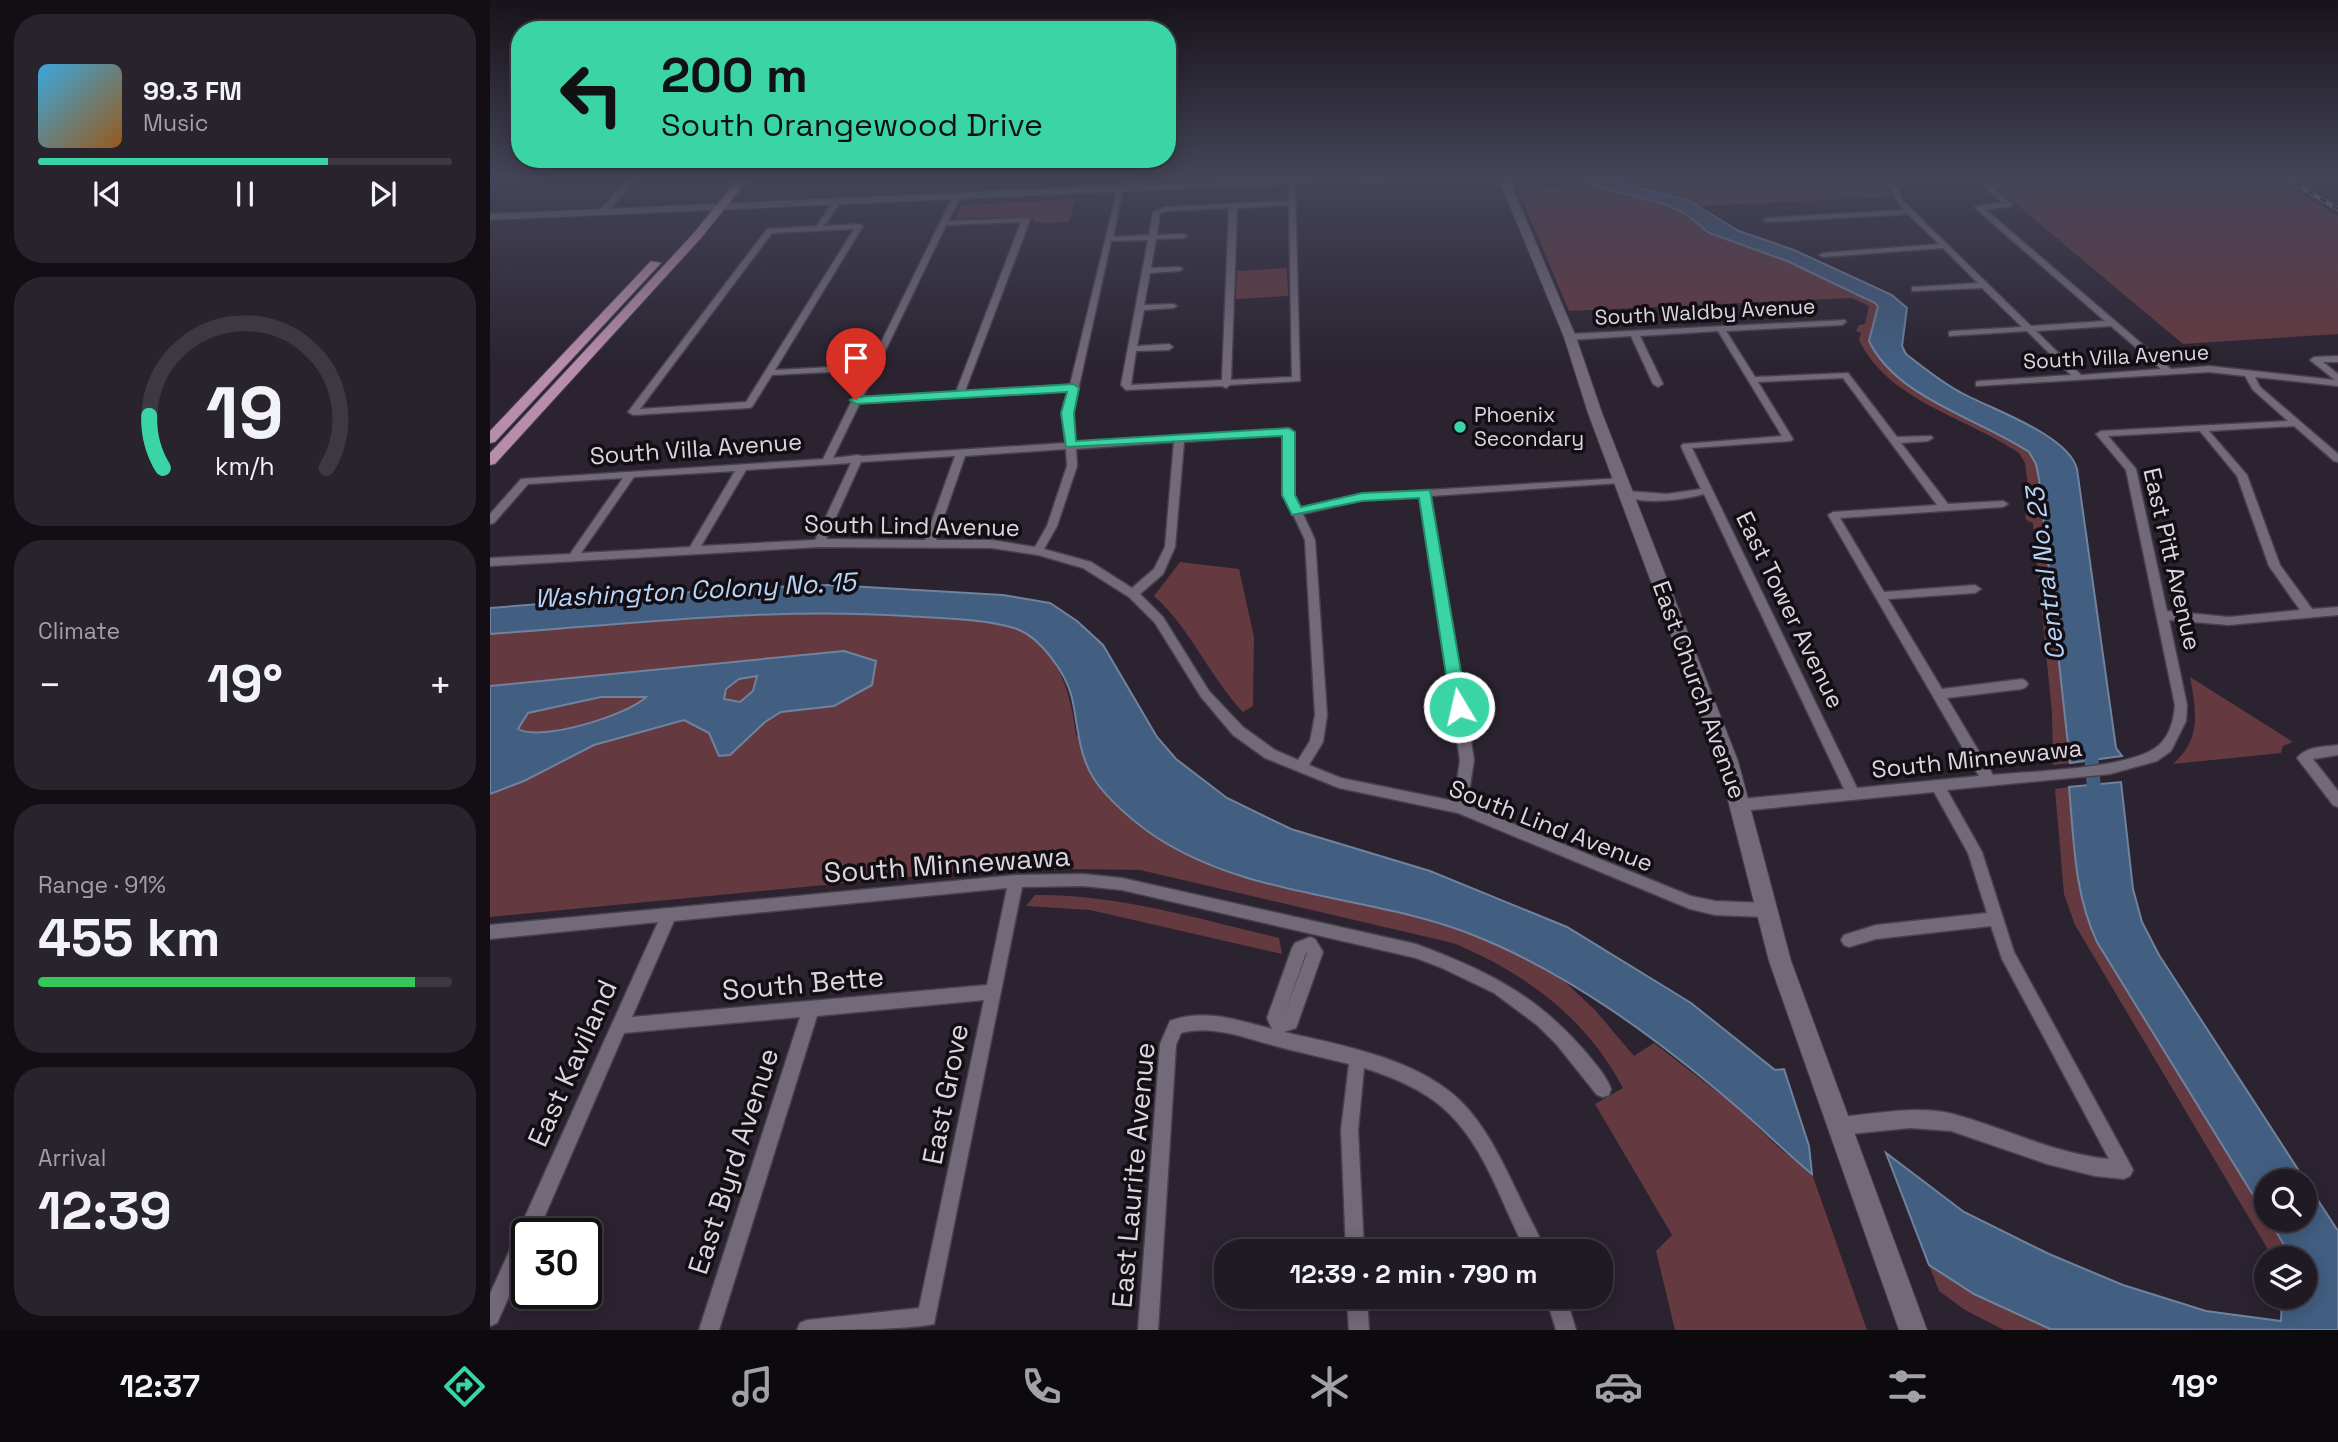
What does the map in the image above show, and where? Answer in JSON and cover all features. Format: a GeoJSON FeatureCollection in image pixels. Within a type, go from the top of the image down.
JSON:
{"type":"FeatureCollection","features":[{"type":"Feature","properties":{"kind":"main road"},"geometry":{"type":"LineString","coordinates":[[490,439],[685,239]]}},
{"type":"Feature","properties":{"kind":"main road"},"geometry":{"type":"LineString","coordinates":[[490,461],[687,239]]}},
{"type":"Feature","properties":{"kind":"street"},"geometry":{"type":"LineString","coordinates":[[764,239],[633,412],[749,405],[851,239]]}},
{"type":"Feature","properties":{"kind":"street"},"geometry":{"type":"LineString","coordinates":[[827,460],[936,239]]}},
{"type":"Feature","properties":{"kind":"street"},"geometry":{"type":"LineString","coordinates":[[959,395],[1019,239]]}},
{"type":"Feature","properties":{"kind":"street"},"geometry":{"type":"LineString","coordinates":[[1038,551],[1052,526],[1072,466],[1068,413],[1110,239]]}},
{"type":"Feature","properties":{"kind":"street"},"geometry":{"type":"LineString","coordinates":[[1153,239],[1126,385],[1129,388],[1226,385],[1313,375]]}},
{"type":"Feature","properties":{"kind":"street"},"geometry":{"type":"LineString","coordinates":[[1226,385],[1232,239]]}},
{"type":"Feature","properties":{"kind":"street"},"geometry":{"type":"LineString","coordinates":[[1293,239],[1299,378]]}},
{"type":"Feature","properties":{"kind":"street","name":"East Church Avenue"},"geometry":{"type":"LineString","coordinates":[[1529,239],[1570,337],[1623,487],[1724,749],[1741,805],[1780,961],[1913,1330]]}},
{"type":"Feature","properties":{"kind":"street"},"geometry":{"type":"LineString","coordinates":[[1937,239],[2078,377]]}},
{"type":"Feature","properties":{"kind":"street"},"geometry":{"type":"LineString","coordinates":[[2016,239],[2167,370]]}},
{"type":"Feature","properties":{"kind":"street"},"geometry":{"type":"LineString","coordinates":[[1824,255],[1944,246]]}},
{"type":"Feature","properties":{"kind":"street"},"geometry":{"type":"LineString","coordinates":[[1147,271],[1179,269]]}},
{"type":"Feature","properties":{"kind":"street"},"geometry":{"type":"LineString","coordinates":[[1915,289],[1984,285]]}},
{"type":"Feature","properties":{"kind":"street"},"geometry":{"type":"LineString","coordinates":[[1140,308],[1173,306]]}},
{"type":"Feature","properties":{"kind":"street","name":"South Waldby Avenue"},"geometry":{"type":"LineString","coordinates":[[1570,337],[1843,322]]}},
{"type":"Feature","properties":{"kind":"street"},"geometry":{"type":"LineString","coordinates":[[1952,334],[2112,323]]}},
{"type":"Feature","properties":{"kind":"street"},"geometry":{"type":"LineString","coordinates":[[1686,446],[1788,439],[1721,329]]}},
{"type":"Feature","properties":{"kind":"street"},"geometry":{"type":"LineString","coordinates":[[1634,333],[1658,384]]}},
{"type":"Feature","properties":{"kind":"street"},"geometry":{"type":"LineString","coordinates":[[1133,349],[1169,347]]}},
{"type":"Feature","properties":{"kind":"street"},"geometry":{"type":"LineString","coordinates":[[2314,360],[2338,359]]}},
{"type":"Feature","properties":{"kind":"street"},"geometry":{"type":"LineString","coordinates":[[2314,360],[2338,381]]}},
{"type":"Feature","properties":{"kind":"street"},"geometry":{"type":"LineString","coordinates":[[768,373],[873,367]]}},
{"type":"Feature","properties":{"kind":"street","name":"South Villa Avenue"},"geometry":{"type":"LineString","coordinates":[[1979,384],[2209,369],[2338,381]]}},
{"type":"Feature","properties":{"kind":"street"},"geometry":{"type":"LineString","coordinates":[[2249,374],[2256,388],[2338,458]]}},
{"type":"Feature","properties":{"kind":"street"},"geometry":{"type":"LineString","coordinates":[[1752,380],[1845,375],[1945,508]]}},
{"type":"Feature","properties":{"kind":"street"},"geometry":{"type":"LineString","coordinates":[[856,400],[1073,388]]}},
{"type":"Feature","properties":{"kind":"street"},"geometry":{"type":"LineString","coordinates":[[2202,428],[2295,423]]}},
{"type":"Feature","properties":{"kind":"street"},"geometry":{"type":"LineString","coordinates":[[2202,428],[2242,475],[2275,566],[2309,614]]}},
{"type":"Feature","properties":{"kind":"street","name":"East Pitt Avenue"},"geometry":{"type":"LineString","coordinates":[[2181,705],[2131,469],[2101,434],[2202,428]]}},
{"type":"Feature","properties":{"kind":"street","name":"South Villa Avenue"},"geometry":{"type":"LineString","coordinates":[[490,521],[525,481],[1289,432],[1289,495],[1297,512]]}},
{"type":"Feature","properties":{"kind":"street"},"geometry":{"type":"LineString","coordinates":[[1894,440],[1928,438]]}},
{"type":"Feature","properties":{"kind":"street"},"geometry":{"type":"LineString","coordinates":[[1133,594],[1159,570],[1170,547],[1179,439]]}},
{"type":"Feature","properties":{"kind":"street","name":"East Tower Avenue"},"geometry":{"type":"LineString","coordinates":[[1686,446],[1853,794]]}},
{"type":"Feature","properties":{"kind":"street"},"geometry":{"type":"LineString","coordinates":[[929,545],[961,452]]}},
{"type":"Feature","properties":{"kind":"street"},"geometry":{"type":"LineString","coordinates":[[819,543],[859,458]]}},
{"type":"Feature","properties":{"kind":"street"},"geometry":{"type":"LineString","coordinates":[[694,551],[743,466]]}},
{"type":"Feature","properties":{"kind":"street"},"geometry":{"type":"LineString","coordinates":[[573,556],[629,475]]}},
{"type":"Feature","properties":{"kind":"street"},"geometry":{"type":"LineString","coordinates":[[1301,767],[1316,741],[1321,715],[1310,540],[1297,512],[1362,497],[1425,493],[1623,487],[1644,497],[1682,495],[1707,490]]}},
{"type":"Feature","properties":{"kind":"street"},"geometry":{"type":"LineString","coordinates":[[1425,493],[1467,760],[1460,807]]}},
{"type":"Feature","properties":{"kind":"street"},"geometry":{"type":"LineString","coordinates":[[1988,779],[1833,515],[2003,504]]}},
{"type":"Feature","properties":{"kind":"street","name":"South Lind Avenue"},"geometry":{"type":"LineString","coordinates":[[490,562],[819,543],[992,544],[1038,551],[1087,565],[1133,594],[1159,620],[1205,694],[1238,731],[1270,754],[1339,782],[1460,807],[1690,902],[1715,908],[1766,910]]}},
{"type":"Feature","properties":{"kind":"street"},"geometry":{"type":"LineString","coordinates":[[1880,596],[1975,589]]}},
{"type":"Feature","properties":{"kind":"street"},"geometry":{"type":"LineString","coordinates":[[2164,615],[2212,622],[2338,611]]}},
{"type":"Feature","properties":{"kind":"street"},"geometry":{"type":"LineString","coordinates":[[1938,694],[2022,684]]}},
{"type":"Feature","properties":{"kind":"street","name":"South Minnewawa"},"geometry":{"type":"LineString","coordinates":[[1741,805],[2110,769],[2152,757],[2166,747],[2180,721],[2181,705]]}},
{"type":"Feature","properties":{"kind":"street"},"geometry":{"type":"LineString","coordinates":[[2338,750],[2312,752],[2304,758],[2338,801]]}},
{"type":"Feature","properties":{"kind":"street"},"geometry":{"type":"LineString","coordinates":[[1840,1126],[1910,1119],[1951,1122],[2047,1155],[2095,1167],[2124,1170],[2021,983],[1996,919],[1975,852],[1937,785]]}},
{"type":"Feature","properties":{"kind":"street","name":"South Minnewawa"},"geometry":{"type":"LineString","coordinates":[[490,932],[1016,881],[1083,880],[1122,884],[1416,951],[1497,984],[1533,1008],[1561,1035],[1602,1089]]}},
{"type":"Feature","properties":{"kind":"street","name":"East Grove"},"geometry":{"type":"LineString","coordinates":[[926,1317],[1016,881]]}},
{"type":"Feature","properties":{"kind":"street","name":"East Kaviland"},"geometry":{"type":"LineString","coordinates":[[534,1218],[669,915]]}},
{"type":"Feature","properties":{"kind":"street"},"geometry":{"type":"LineString","coordinates":[[1849,940],[1876,932],[1996,919]]}},
{"type":"Feature","properties":{"kind":"street"},"geometry":{"type":"LineString","coordinates":[[1278,1032],[1290,1022],[1315,952],[1310,944],[1316,927]]}},
{"type":"Feature","properties":{"kind":"street","name":"South Bette"},"geometry":{"type":"LineString","coordinates":[[620,1026],[992,992]]}},
{"type":"Feature","properties":{"kind":"street","name":"East Byrd Avenue"},"geometry":{"type":"LineString","coordinates":[[709,1330],[811,1009]]}},
{"type":"Feature","properties":{"kind":"street"},"geometry":{"type":"LineString","coordinates":[[1176,1027],[1195,1022],[1278,1032],[1398,1070],[1426,1084],[1455,1108],[1477,1134],[1494,1163],[1529,1239]]}},
{"type":"Feature","properties":{"kind":"street","name":"East Laurite Avenue"},"geometry":{"type":"LineString","coordinates":[[1148,1330],[1168,1044],[1176,1027]]}},
{"type":"Feature","properties":{"kind":"street"},"geometry":{"type":"LineString","coordinates":[[1353,1239],[1349,1145],[1352,1084],[1358,1058]]}},
{"type":"Feature","properties":{"kind":"street","name":"East Kaviland"},"geometry":{"type":"LineString","coordinates":[[490,1316],[511,1269]]}},
{"type":"Feature","properties":{"kind":"street"},"geometry":{"type":"LineString","coordinates":[[1358,1309],[1359,1330]]}},
{"type":"Feature","properties":{"kind":"street"},"geometry":{"type":"LineString","coordinates":[[1560,1309],[1566,1330]]}},
{"type":"Feature","properties":{"kind":"street"},"geometry":{"type":"LineString","coordinates":[[807,1330],[926,1317]]}},
{"type":"Feature","properties":{"kind":"shaded area"},"geometry":{"type":"Polygon","coordinates":[[[1539,239],[1726,239],[1787,261],[1875,303],[1878,306],[1869,341],[1882,361],[1898,378],[1941,405],[2029,452],[2037,464],[2070,763],[2053,765],[2052,713],[2033,523],[2026,520],[2025,509],[2031,508],[2025,463],[2019,453],[1909,393],[1872,361],[1859,340],[1861,333],[1856,331],[1859,325],[1865,324],[1869,306],[1852,298],[1569,311],[1539,239]]]}},
{"type":"Feature","properties":{"kind":"shaded area"},"geometry":{"type":"Polygon","coordinates":[[[2058,239],[2338,239],[2338,334],[2183,344],[2058,239]]]}},
{"type":"Feature","properties":{"kind":"shaded area"},"geometry":{"type":"Polygon","coordinates":[[[1287,268],[1288,296],[1236,299],[1237,271],[1287,268]]]}},
{"type":"Feature","properties":{"kind":"shaded area"},"geometry":{"type":"Polygon","coordinates":[[[1180,562],[1239,569],[1254,637],[1253,706],[1243,712],[1179,623],[1154,596],[1180,562]]]}},
{"type":"Feature","properties":{"kind":"shaded area"},"geometry":{"type":"Polygon","coordinates":[[[789,612],[983,621],[1012,626],[1034,639],[1054,662],[1067,690],[1076,735],[1412,916],[1474,935],[1523,957],[1564,981],[1595,1010],[1634,1056],[1654,1043],[1738,1108],[1779,1148],[1812,1174],[1867,1330],[1675,1330],[1656,1251],[1672,1235],[1595,1104],[1623,1088],[1591,1040],[1552,1000],[1505,968],[1453,943],[1140,870],[1003,868],[490,917],[490,634],[789,612]]]}},
{"type":"Feature","properties":{"kind":"shaded area"},"geometry":{"type":"Polygon","coordinates":[[[2190,677],[2293,742],[2283,746],[2281,753],[2173,764],[2189,745],[2195,724],[2190,677]]]}},
{"type":"Feature","properties":{"kind":"shaded area"},"geometry":{"type":"Polygon","coordinates":[[[2069,787],[2079,886],[2097,942],[2254,1196],[2254,1226],[2075,925],[2064,894],[2055,789],[2069,787]]]}},
{"type":"Feature","properties":{"kind":"shaded area"},"geometry":{"type":"Polygon","coordinates":[[[1035,895],[1128,903],[1189,916],[1279,938],[1282,954],[1090,910],[1026,906],[1035,895]]]}},
{"type":"Feature","properties":{"kind":"shaded area"},"geometry":{"type":"Polygon","coordinates":[[[2258,1232],[2276,1232],[2285,1246],[2266,1246],[2258,1232]]]}},
{"type":"Feature","properties":{"kind":"shaded area"},"geometry":{"type":"Polygon","coordinates":[[[1929,1265],[1974,1294],[2052,1330],[2004,1330],[1965,1310],[1939,1291],[1929,1265]]]}},
{"type":"Feature","properties":{"kind":"water"},"geometry":{"type":"Polygon","coordinates":[[[1726,239],[1762,239],[1794,250],[1892,295],[1907,308],[1902,346],[1906,354],[1953,388],[2044,434],[2071,456],[2077,469],[2116,748],[2122,756],[2070,763],[2039,479],[2036,464],[2029,452],[1941,405],[1898,378],[1882,361],[1869,341],[1878,306],[1787,261],[1726,239]]]}},
{"type":"Feature","properties":{"kind":"water"},"geometry":{"type":"Polygon","coordinates":[[[831,585],[1003,595],[1050,603],[1077,621],[1103,645],[1157,737],[1176,759],[1227,798],[1291,829],[1430,871],[1567,927],[1691,1003],[1775,1070],[1784,1069],[1809,1146],[1812,1174],[1737,1107],[1645,1033],[1544,968],[1473,935],[1434,922],[1231,873],[1156,837],[1122,811],[1094,779],[1082,750],[1069,688],[1051,657],[1024,632],[988,622],[961,619],[803,614],[698,618],[490,634],[490,608],[743,588],[831,585]]]}},
{"type":"Feature","properties":{"kind":"water"},"geometry":{"type":"Polygon","coordinates":[[[844,651],[876,661],[872,685],[834,706],[781,712],[765,722],[730,755],[719,756],[709,733],[684,720],[594,745],[524,781],[490,794],[490,686],[844,651]],[[757,676],[739,679],[726,689],[724,699],[740,702],[753,691],[757,676]],[[601,697],[528,713],[518,729],[545,732],[584,725],[622,711],[646,697],[601,697]]]}},
{"type":"Feature","properties":{"kind":"water"},"geometry":{"type":"Polygon","coordinates":[[[2121,782],[2133,889],[2142,922],[2159,955],[2298,1169],[2254,1169],[2254,1197],[2097,942],[2079,886],[2069,787],[2121,782]]]}},
{"type":"Feature","properties":{"kind":"water"},"geometry":{"type":"Polygon","coordinates":[[[1886,1153],[1964,1212],[2049,1254],[2123,1285],[2206,1311],[2281,1321],[2282,1309],[2317,1309],[2317,1246],[2285,1246],[2276,1232],[2317,1232],[2317,1199],[2338,1231],[2338,1330],[2050,1329],[1974,1294],[1929,1265],[1886,1153]]]}},
{"type":"Feature","properties":{"kind":"waterway","name":"Central No. 23"},"geometry":{"type":"LineString","coordinates":[[2090,744],[2095,799]]}},
{"type":"Feature","properties":{"kind":"place","name":"Phoenix Secondary"},"geometry":{"type":"Point","coordinates":[1460,427]}},
{"type":"Feature","properties":{"kind":"route"},"geometry":{"type":"LineString","coordinates":[[856,400],[1073,388],[1067,429],[1070,445],[1289,432],[1289,495],[1297,512],[1362,497],[1425,493],[1459,707]]}},
{"type":"Feature","properties":{"kind":"water label","name":"Washington Colony No. 15"},"geometry":{"type":"Point","coordinates":[695,590]}}]}
